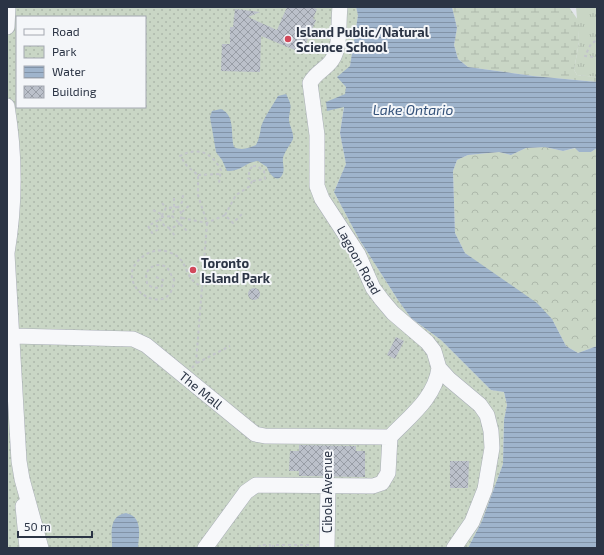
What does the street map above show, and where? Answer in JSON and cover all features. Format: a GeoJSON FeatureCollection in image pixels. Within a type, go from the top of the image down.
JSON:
{"type":"FeatureCollection","features":[{"type":"Feature","properties":{"kind":"lane"},"geometry":{"type":"LineString","coordinates":[[7,27],[8,7]]}},
{"type":"Feature","properties":{"kind":"lane","name":"Lagoon Road"},"geometry":{"type":"LineString","coordinates":[[340,7],[334,58],[328,66],[318,71],[310,83],[316,128],[317,186],[319,193],[358,254],[373,288],[393,313],[431,346],[435,353],[439,368],[449,379],[480,405],[487,415],[491,431],[491,464],[485,490],[472,522],[454,548]]}},
{"type":"Feature","properties":{"kind":"lane"},"geometry":{"type":"LineString","coordinates":[[7,106],[10,124],[12,171],[12,224],[7,253],[13,336],[17,435],[22,479],[23,520],[27,548]]}},
{"type":"Feature","properties":{"kind":"lane","name":"The Mall"},"geometry":{"type":"LineString","coordinates":[[13,336],[133,339],[146,345],[254,434],[265,436],[390,437]]}},
{"type":"Feature","properties":{"kind":"lane"},"geometry":{"type":"LineString","coordinates":[[205,548],[244,494],[252,487],[263,484],[374,486],[382,483],[388,473],[390,437],[429,398],[437,380],[439,368]]}},
{"type":"Feature","properties":{"kind":"lane"},"geometry":{"type":"LineString","coordinates":[[22,479],[41,548]]}},
{"type":"Feature","properties":{"kind":"lane","name":"Cibola Avenue"},"geometry":{"type":"LineString","coordinates":[[327,548],[328,486]]}},
{"type":"Feature","properties":{"kind":"path"},"geometry":{"type":"LineString","coordinates":[[593,57],[585,56],[591,44],[597,40]]}},
{"type":"Feature","properties":{"kind":"path"},"geometry":{"type":"LineString","coordinates":[[196,363],[207,223],[198,195],[198,175],[180,156],[193,151],[207,153],[218,164],[221,174],[219,183]]}},
{"type":"Feature","properties":{"kind":"path"},"geometry":{"type":"LineString","coordinates":[[253,166],[262,168],[265,178],[252,181],[248,176],[250,169],[253,166]]}},
{"type":"Feature","properties":{"kind":"path"},"geometry":{"type":"LineString","coordinates":[[198,175],[221,174]]}},
{"type":"Feature","properties":{"kind":"path"},"geometry":{"type":"LineString","coordinates":[[182,218],[207,223],[225,215],[236,195],[250,186],[252,181]]}},
{"type":"Feature","properties":{"kind":"path"},"geometry":{"type":"LineString","coordinates":[[178,207],[182,202],[183,195]]}},
{"type":"Feature","properties":{"kind":"path"},"geometry":{"type":"LineString","coordinates":[[172,216],[174,198]]}},
{"type":"Feature","properties":{"kind":"path"},"geometry":{"type":"LineString","coordinates":[[162,203],[166,208]]}},
{"type":"Feature","properties":{"kind":"path"},"geometry":{"type":"LineString","coordinates":[[182,212],[190,205]]}},
{"type":"Feature","properties":{"kind":"path"},"geometry":{"type":"LineString","coordinates":[[156,226],[159,229],[152,233],[148,226],[161,217],[166,208],[174,206],[178,207],[182,212],[182,218],[179,224],[169,228]]}},
{"type":"Feature","properties":{"kind":"path"},"geometry":{"type":"LineString","coordinates":[[153,210],[161,217],[165,227],[169,228],[175,236]]}},
{"type":"Feature","properties":{"kind":"path"},"geometry":{"type":"LineString","coordinates":[[225,215],[233,223],[243,213]]}},
{"type":"Feature","properties":{"kind":"path"},"geometry":{"type":"LineString","coordinates":[[161,217],[172,216]]}},
{"type":"Feature","properties":{"kind":"path"},"geometry":{"type":"LineString","coordinates":[[172,216],[189,233]]}},
{"type":"Feature","properties":{"kind":"path"},"geometry":{"type":"LineString","coordinates":[[156,278],[162,280],[162,286],[159,288],[153,288],[148,284],[146,274],[150,267],[158,264],[167,267],[174,280],[171,291],[162,299],[156,300],[144,296],[138,292],[132,278],[133,271],[140,258],[147,253],[163,250],[178,257],[194,283],[203,287]]}},
{"type":"Feature","properties":{"kind":"path"},"geometry":{"type":"LineString","coordinates":[[185,376],[196,363],[230,346]]}},
{"type":"Feature","properties":{"kind":"path","name":"Cibola Avenue"},"geometry":{"type":"LineString","coordinates":[[327,437],[328,486]]}},
{"type":"Feature","properties":{"kind":"path"},"geometry":{"type":"LineString","coordinates":[[259,548],[260,545],[270,545],[270,548]]}},
{"type":"Feature","properties":{"kind":"path"},"geometry":{"type":"LineString","coordinates":[[273,548],[274,545],[310,545],[310,548]]}},
{"type":"Feature","properties":{"kind":"green space","name":"Toronto Island Park"},"geometry":{"type":"Polygon","coordinates":[[[7,7],[356,7],[358,15],[340,133],[346,164],[334,192],[359,239],[411,318],[441,340],[491,390],[504,392],[507,405],[504,420],[503,464],[482,521],[468,548],[7,548],[7,7]]]}},
{"type":"Feature","properties":{"kind":"green space"},"geometry":{"type":"Polygon","coordinates":[[[452,7],[569,7],[578,20],[579,42],[574,70],[577,75],[597,77],[597,82],[533,76],[468,67],[458,59],[454,45],[457,28],[452,7]]]}},
{"type":"Feature","properties":{"kind":"green space"},"geometry":{"type":"Polygon","coordinates":[[[576,7],[597,7],[597,77],[577,75],[574,70],[579,42],[576,7]]]}},
{"type":"Feature","properties":{"kind":"green space"},"geometry":{"type":"Polygon","coordinates":[[[545,147],[563,151],[576,148],[579,152],[591,152],[597,148],[597,346],[578,353],[566,346],[552,319],[465,253],[455,233],[453,171],[457,160],[468,155],[499,152],[511,155],[526,148],[545,147]]]}},
{"type":"Feature","properties":{"kind":"water","name":"Lake Ontario"},"geometry":{"type":"Polygon","coordinates":[[[356,7],[452,7],[457,28],[454,45],[458,59],[468,67],[533,76],[597,82],[597,148],[591,152],[579,152],[575,148],[563,151],[545,147],[526,148],[511,155],[499,152],[468,155],[457,160],[453,171],[455,233],[465,253],[537,303],[552,319],[566,346],[578,353],[597,346],[597,548],[468,548],[482,521],[503,464],[504,420],[507,405],[504,392],[491,390],[441,340],[411,318],[359,239],[334,192],[346,164],[340,133],[344,107],[327,111],[326,102],[345,94],[346,87],[337,77],[350,66],[358,15],[356,7]]]}},
{"type":"Feature","properties":{"kind":"water"},"geometry":{"type":"Polygon","coordinates":[[[286,94],[290,105],[289,121],[293,139],[283,157],[283,173],[281,177],[274,178],[267,167],[258,161],[250,163],[237,170],[227,171],[216,152],[210,117],[212,111],[221,109],[226,112],[231,121],[234,147],[245,149],[256,145],[259,139],[262,123],[269,111],[278,96],[286,94]]]}},
{"type":"Feature","properties":{"kind":"water"},"geometry":{"type":"Polygon","coordinates":[[[126,513],[135,518],[138,522],[138,548],[112,548],[112,526],[116,518],[126,513]]]}},
{"type":"Feature","properties":{"kind":"building","name":"Island Public/Natural Science School"},"geometry":{"type":"Polygon","coordinates":[[[287,7],[311,7],[317,9],[313,19],[316,20],[302,53],[261,36],[260,72],[221,71],[222,44],[230,44],[230,27],[233,27],[235,9],[260,12],[248,17],[277,30],[287,7]]]}},
{"type":"Feature","properties":{"kind":"building"},"geometry":{"type":"Polygon","coordinates":[[[256,288],[259,289],[259,299],[252,300],[249,299],[248,292],[249,289],[256,288]]]}},
{"type":"Feature","properties":{"kind":"building"},"geometry":{"type":"Polygon","coordinates":[[[396,337],[404,341],[395,359],[387,355],[396,337]]]}},
{"type":"Feature","properties":{"kind":"building"},"geometry":{"type":"Polygon","coordinates":[[[299,445],[356,446],[356,451],[365,451],[365,477],[299,476],[299,471],[289,471],[290,451],[299,451],[299,445]]]}},
{"type":"Feature","properties":{"kind":"building"},"geometry":{"type":"Polygon","coordinates":[[[450,461],[469,461],[468,488],[450,488],[450,461]]]}},
{"type":"Feature","properties":{"kind":"place","name":"Island Public/Natural Science School"},"geometry":{"type":"Point","coordinates":[288,39]}},
{"type":"Feature","properties":{"kind":"place","name":"Toronto Island Park"},"geometry":{"type":"Point","coordinates":[193,270]}}]}
